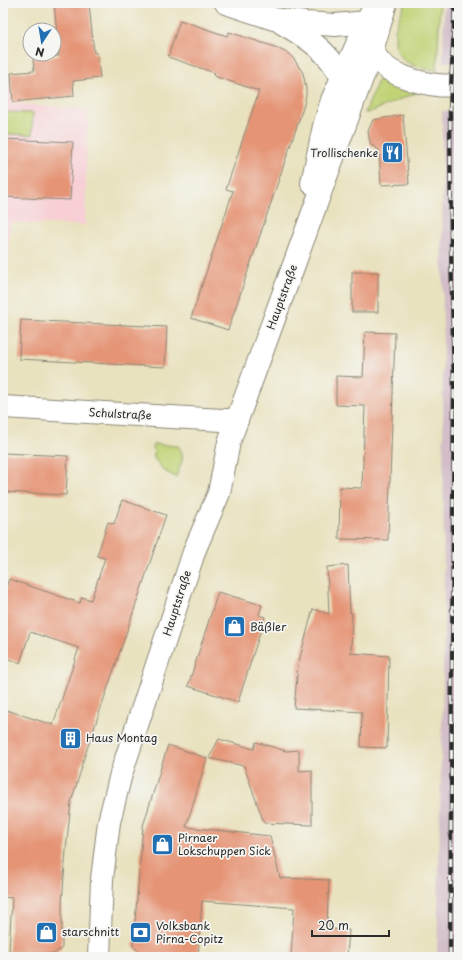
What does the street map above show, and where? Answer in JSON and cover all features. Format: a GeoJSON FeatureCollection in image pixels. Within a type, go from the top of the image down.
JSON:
{"type":"FeatureCollection","features":[{"type":"Feature","properties":{"kind":"main road"},"geometry":{"type":"LineString","coordinates":[[226,3],[274,19],[302,34],[332,62],[342,78]]}},
{"type":"Feature","properties":{"kind":"main road","name":"Hauptstraße"},"geometry":{"type":"LineString","coordinates":[[100,957],[102,879],[110,822],[122,774],[195,549],[219,493],[229,442],[236,420],[372,51],[386,3]]}},
{"type":"Feature","properties":{"kind":"main road"},"geometry":{"type":"LineString","coordinates":[[274,19],[335,25],[371,12]]}},
{"type":"Feature","properties":{"kind":"main road","name":"Hauptstraße"},"geometry":{"type":"LineString","coordinates":[[296,259],[324,126],[332,100],[371,12]]}},
{"type":"Feature","properties":{"kind":"main road"},"geometry":{"type":"LineString","coordinates":[[372,51],[387,68],[413,80],[437,85],[459,85]]}},
{"type":"Feature","properties":{"kind":"main road","name":"Schulstraße"},"geometry":{"type":"LineString","coordinates":[[3,407],[236,420]]}},
{"type":"Feature","properties":{"kind":"shaded area"},"geometry":{"type":"Polygon","coordinates":[[[444,3],[459,3],[459,62],[443,62],[444,3]]]}},
{"type":"Feature","properties":{"kind":"shaded area"},"geometry":{"type":"Polygon","coordinates":[[[3,54],[7,55],[12,103],[88,110],[85,225],[10,223],[3,348],[3,54]]]}},
{"type":"Feature","properties":{"kind":"shaded area"},"geometry":{"type":"Polygon","coordinates":[[[442,111],[459,111],[459,957],[437,957],[444,629],[442,111]]]}},
{"type":"Feature","properties":{"kind":"green space"},"geometry":{"type":"Polygon","coordinates":[[[405,3],[440,3],[437,70],[415,66],[403,59],[399,54],[396,47],[395,30],[405,3]]]}},
{"type":"Feature","properties":{"kind":"green space"},"geometry":{"type":"Polygon","coordinates":[[[379,78],[420,89],[418,92],[365,113],[379,78]]]}},
{"type":"Feature","properties":{"kind":"green space"},"geometry":{"type":"Polygon","coordinates":[[[3,112],[33,113],[32,135],[3,134],[3,112]]]}},
{"type":"Feature","properties":{"kind":"green space"},"geometry":{"type":"Polygon","coordinates":[[[153,444],[178,446],[181,450],[182,461],[176,477],[164,471],[154,458],[153,444]]]}},
{"type":"Feature","properties":{"kind":"building"},"geometry":{"type":"Polygon","coordinates":[[[54,3],[89,3],[94,53],[97,53],[100,78],[73,81],[74,96],[13,102],[11,73],[34,71],[33,62],[62,62],[62,22],[56,22],[54,3]]]}},
{"type":"Feature","properties":{"kind":"building"},"geometry":{"type":"Polygon","coordinates":[[[180,20],[227,36],[229,32],[275,47],[289,54],[303,73],[306,88],[304,105],[228,330],[191,318],[233,191],[226,189],[259,91],[214,76],[215,73],[168,57],[180,20]]]}},
{"type":"Feature","properties":{"kind":"building","name":"Trollischenke"},"geometry":{"type":"Polygon","coordinates":[[[403,115],[409,184],[381,185],[379,150],[371,145],[368,131],[373,120],[403,115]]]}},
{"type":"Feature","properties":{"kind":"building"},"geometry":{"type":"Polygon","coordinates":[[[3,139],[73,142],[70,200],[3,197],[3,139]]]}},
{"type":"Feature","properties":{"kind":"building"},"geometry":{"type":"Polygon","coordinates":[[[352,272],[378,272],[378,312],[352,312],[352,272]]]}},
{"type":"Feature","properties":{"kind":"building"},"geometry":{"type":"Polygon","coordinates":[[[21,320],[167,327],[165,367],[19,359],[21,320]]]}},
{"type":"Feature","properties":{"kind":"building"},"geometry":{"type":"Polygon","coordinates":[[[365,332],[395,333],[388,540],[339,539],[340,487],[362,488],[365,406],[336,405],[336,376],[363,377],[365,332]]]}},
{"type":"Feature","properties":{"kind":"building"},"geometry":{"type":"Polygon","coordinates":[[[3,453],[68,456],[66,495],[3,492],[3,453]]]}},
{"type":"Feature","properties":{"kind":"building"},"geometry":{"type":"Polygon","coordinates":[[[122,500],[166,515],[81,767],[71,802],[62,903],[62,948],[54,954],[9,951],[12,898],[3,897],[3,709],[53,725],[79,648],[30,632],[20,663],[3,657],[3,596],[9,579],[80,603],[82,597],[91,600],[105,558],[97,556],[108,522],[114,524],[122,500]]]}},
{"type":"Feature","properties":{"kind":"building"},"geometry":{"type":"Polygon","coordinates":[[[348,565],[350,613],[352,613],[351,653],[389,656],[387,748],[361,747],[362,712],[294,708],[298,665],[313,609],[329,614],[327,567],[348,565]]]}},
{"type":"Feature","properties":{"kind":"building"},"geometry":{"type":"Polygon","coordinates":[[[218,592],[262,605],[259,615],[265,617],[238,702],[188,686],[218,592]]]}},
{"type":"Feature","properties":{"kind":"building"},"geometry":{"type":"Polygon","coordinates":[[[219,739],[254,749],[256,742],[286,751],[299,750],[299,771],[312,770],[312,825],[264,823],[244,766],[209,758],[219,739]]]}},
{"type":"Feature","properties":{"kind":"building"},"geometry":{"type":"Polygon","coordinates":[[[168,745],[207,758],[186,827],[270,836],[280,878],[329,880],[327,923],[330,923],[329,929],[349,930],[347,957],[291,957],[294,908],[202,901],[198,957],[144,957],[133,946],[143,826],[168,745]]]}},
{"type":"Feature","properties":{"kind":"railway"},"geometry":{"type":"LineString","coordinates":[[450,957],[454,387],[450,111],[455,3]]}},
{"type":"Feature","properties":{"kind":"place","name":"Trollischenke"},"geometry":{"type":"Point","coordinates":[393,153]}},
{"type":"Feature","properties":{"kind":"place","name":"Bäßler"},"geometry":{"type":"Point","coordinates":[235,627]}},
{"type":"Feature","properties":{"kind":"place","name":"Haus Montag"},"geometry":{"type":"Point","coordinates":[71,738]}},
{"type":"Feature","properties":{"kind":"place","name":"Pirnaer Lokschuppen Sick"},"geometry":{"type":"Point","coordinates":[163,844]}},
{"type":"Feature","properties":{"kind":"place","name":"starschnitt"},"geometry":{"type":"Point","coordinates":[47,932]}},
{"type":"Feature","properties":{"kind":"place","name":"Volksbank Pirna-Copitz"},"geometry":{"type":"Point","coordinates":[141,932]}}]}
